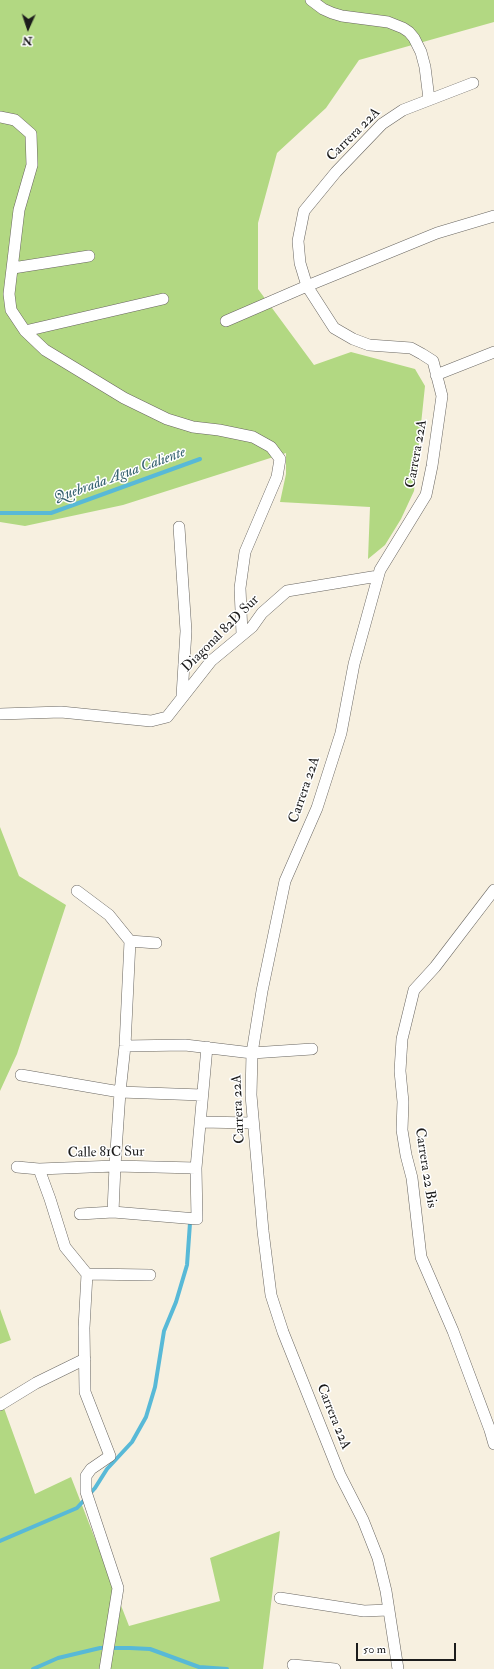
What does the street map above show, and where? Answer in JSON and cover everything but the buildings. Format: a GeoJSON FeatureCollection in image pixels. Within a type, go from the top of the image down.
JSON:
{"type":"FeatureCollection","features":[{"type":"Feature","properties":{"kind":"street"},"geometry":{"type":"LineString","coordinates":[[311,0],[323,9],[332,13],[342,16],[388,22],[409,32],[414,38],[421,52],[425,67],[429,100]]}},
{"type":"Feature","properties":{"kind":"street","name":"Carrera 22A"},"geometry":{"type":"LineString","coordinates":[[398,1669],[378,1558],[363,1520],[340,1475],[283,1332],[271,1295],[263,1231],[253,1123],[251,1095],[252,1053],[262,991],[285,881],[317,808],[341,733],[354,664],[378,576],[388,556],[426,495],[432,466],[442,396],[433,360],[411,348],[369,345],[353,339],[334,328],[307,286],[300,263],[298,241],[304,211],[336,172],[382,124],[403,110],[473,83]]}},
{"type":"Feature","properties":{"kind":"street"},"geometry":{"type":"LineString","coordinates":[[0,117],[15,120],[31,134],[32,165],[19,210],[13,268],[5,294],[11,310],[25,331],[45,350],[124,398],[167,419],[193,427],[219,430],[254,437],[272,447],[280,459],[277,477],[246,552],[240,588],[242,634]]}},
{"type":"Feature","properties":{"kind":"street"},"geometry":{"type":"LineString","coordinates":[[226,321],[437,233],[494,216]]}},
{"type":"Feature","properties":{"kind":"street"},"geometry":{"type":"LineString","coordinates":[[13,268],[89,256]]}},
{"type":"Feature","properties":{"kind":"street"},"geometry":{"type":"LineString","coordinates":[[25,331],[163,299]]}},
{"type":"Feature","properties":{"kind":"street"},"geometry":{"type":"LineString","coordinates":[[436,375],[494,352]]}},
{"type":"Feature","properties":{"kind":"street"},"geometry":{"type":"LineString","coordinates":[[179,527],[186,631],[182,696]]}},
{"type":"Feature","properties":{"kind":"street","name":"Diagonal 82D Sur"},"geometry":{"type":"LineString","coordinates":[[0,714],[61,712],[151,721],[167,717],[211,661],[252,627],[262,613],[287,591],[378,576]]}},
{"type":"Feature","properties":{"kind":"street","name":"Carrera 22 Bis"},"geometry":{"type":"LineString","coordinates":[[494,890],[435,967],[414,990],[402,1039],[400,1071],[404,1102],[402,1130],[412,1178],[421,1257],[453,1331],[494,1444]]}},
{"type":"Feature","properties":{"kind":"street"},"geometry":{"type":"LineString","coordinates":[[77,892],[109,915],[130,941],[126,1046],[120,1092],[113,1212]]}},
{"type":"Feature","properties":{"kind":"street"},"geometry":{"type":"LineString","coordinates":[[130,941],[156,943]]}},
{"type":"Feature","properties":{"kind":"street"},"geometry":{"type":"LineString","coordinates":[[126,1046],[185,1045],[252,1053],[312,1049]]}},
{"type":"Feature","properties":{"kind":"street"},"geometry":{"type":"LineString","coordinates":[[80,1214],[113,1212],[197,1219],[196,1168],[207,1047]]}},
{"type":"Feature","properties":{"kind":"street"},"geometry":{"type":"LineString","coordinates":[[21,1075],[120,1092],[202,1095]]}},
{"type":"Feature","properties":{"kind":"street"},"geometry":{"type":"LineString","coordinates":[[200,1122],[253,1123]]}},
{"type":"Feature","properties":{"kind":"street","name":"Calle 81C Sur"},"geometry":{"type":"LineString","coordinates":[[17,1167],[39,1169],[115,1166],[196,1168]]}},
{"type":"Feature","properties":{"kind":"street"},"geometry":{"type":"LineString","coordinates":[[39,1169],[50,1199],[64,1247],[86,1274],[84,1328],[86,1392],[110,1456],[91,1469],[86,1476],[86,1492],[118,1588],[105,1669]]}},
{"type":"Feature","properties":{"kind":"street"},"geometry":{"type":"LineString","coordinates":[[86,1274],[150,1275]]}},
{"type":"Feature","properties":{"kind":"street"},"geometry":{"type":"LineString","coordinates":[[0,1405],[36,1383],[84,1359]]}},
{"type":"Feature","properties":{"kind":"street"},"geometry":{"type":"LineString","coordinates":[[280,1598],[364,1611],[388,1610]]}},
{"type":"Feature","properties":{"kind":"street"},"geometry":{"type":"LineString","coordinates":[[293,1665],[335,1669]]}},
{"type":"Feature","properties":{"kind":"green space"},"geometry":{"type":"Polygon","coordinates":[[[0,0],[494,0],[494,22],[359,60],[326,108],[277,153],[258,223],[258,289],[314,365],[351,352],[415,369],[425,386],[414,491],[401,519],[385,545],[368,559],[370,507],[280,502],[286,474],[286,453],[123,505],[25,526],[0,522],[0,0]]]}},
{"type":"Feature","properties":{"kind":"green space"},"geometry":{"type":"Polygon","coordinates":[[[0,827],[19,876],[66,905],[17,1054],[0,1091],[0,827]]]}},
{"type":"Feature","properties":{"kind":"green space"},"geometry":{"type":"Polygon","coordinates":[[[0,1309],[11,1340],[0,1344],[0,1309]]]}},
{"type":"Feature","properties":{"kind":"green space"},"geometry":{"type":"Polygon","coordinates":[[[0,1397],[35,1494],[71,1477],[129,1626],[220,1601],[210,1558],[280,1531],[263,1669],[0,1669],[0,1397]]]}},
{"type":"Feature","properties":{"kind":"waterway","name":"Quebrada Agua Caliente"},"geometry":{"type":"LineString","coordinates":[[0,513],[51,513],[200,459]]}},
{"type":"Feature","properties":{"kind":"waterway"},"geometry":{"type":"LineString","coordinates":[[0,1541],[77,1508],[95,1488],[107,1469],[132,1442],[146,1417],[155,1387],[164,1331],[176,1302],[187,1265],[190,1223]]}},
{"type":"Feature","properties":{"kind":"waterway"},"geometry":{"type":"LineString","coordinates":[[33,1669],[58,1658],[100,1648],[150,1649],[199,1667],[227,1669]]}}]}
